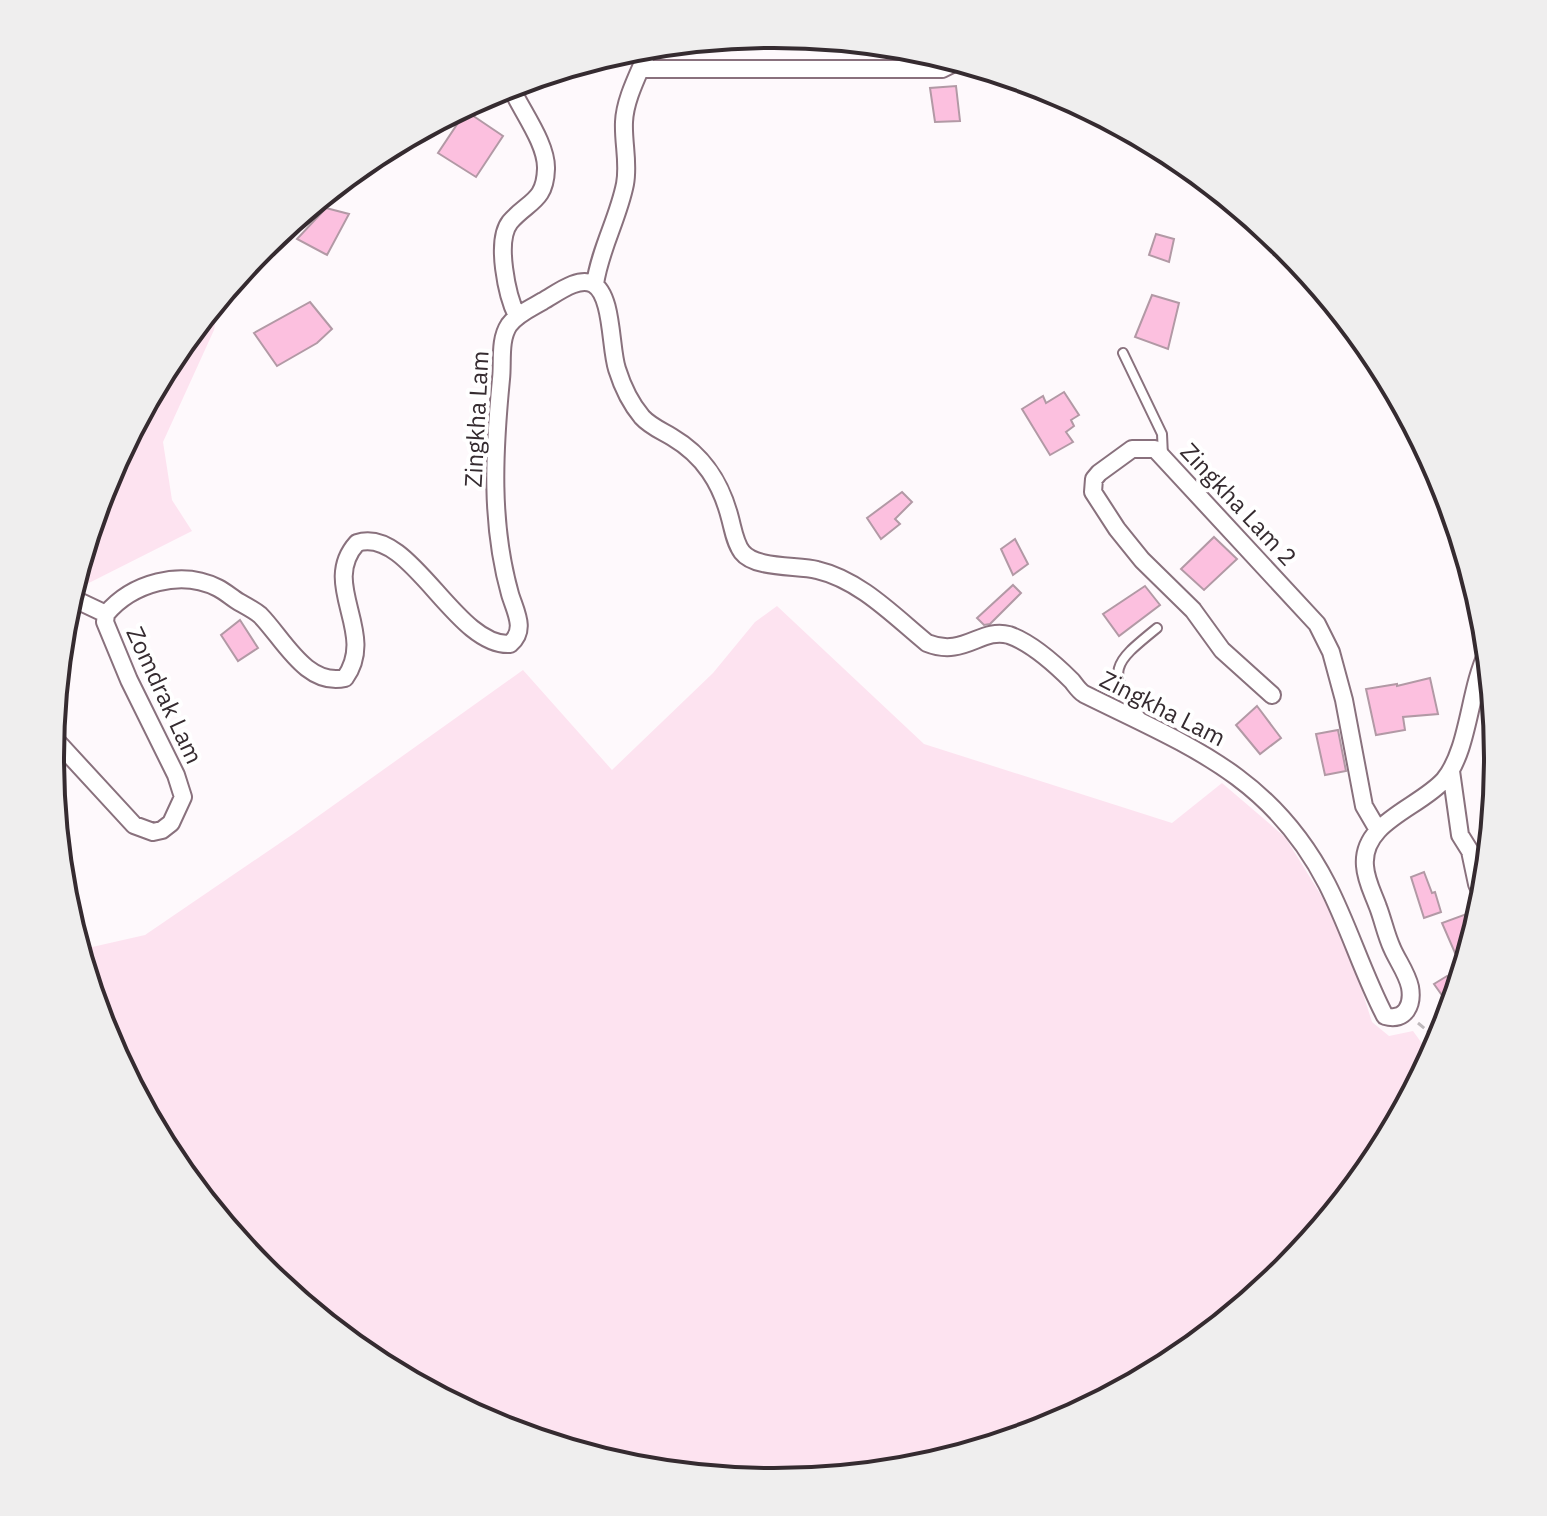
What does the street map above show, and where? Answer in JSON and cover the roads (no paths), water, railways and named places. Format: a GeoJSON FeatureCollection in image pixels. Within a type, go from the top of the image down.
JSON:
{"type":"FeatureCollection","features":[{"type":"Feature","properties":{"kind":"street"},"geometry":{"type":"LineString","coordinates":[[516,97],[542,149],[546,166],[540,196],[510,223],[502,241],[510,298],[517,316],[574,284],[595,284],[601,253],[625,184],[626,107],[644,60]]}},
{"type":"Feature","properties":{"kind":"street"},"geometry":{"type":"LineString","coordinates":[[641,69],[943,69]]}},
{"type":"Feature","properties":{"kind":"street","name":"Zingkha Lam"},"geometry":{"type":"LineString","coordinates":[[595,284],[604,298],[616,367],[628,394],[645,420],[684,444],[711,471],[725,499],[743,553],[757,561],[832,574],[873,598],[927,643],[935,646],[953,648],[988,635],[1008,635],[1042,655],[1081,693],[1218,762],[1270,802],[1291,827],[1325,879],[1385,1016],[1393,1019],[1405,1013],[1410,999],[1410,984],[1391,945],[1368,884],[1365,848],[1378,830]]}},
{"type":"Feature","properties":{"kind":"street","name":"Zingkha Lam"},"geometry":{"type":"LineString","coordinates":[[106,614],[113,606],[147,586],[176,579],[203,583],[218,588],[260,615],[306,667],[328,678],[345,678],[353,667],[357,649],[344,588],[343,567],[345,558],[357,543],[370,541],[391,551],[428,580],[475,633],[493,642],[510,644],[519,631],[518,615],[498,538],[494,452],[503,344],[505,333],[517,316]]}},
{"type":"Feature","properties":{"kind":"street","name":"Zingkha Lam 2"},"geometry":{"type":"LineString","coordinates":[[1272,695],[1222,650],[1193,610],[1142,560],[1093,492],[1094,479],[1099,473],[1132,449],[1149,448],[1163,457],[1317,624],[1331,652],[1344,700],[1364,806],[1378,830]]}},
{"type":"Feature","properties":{"kind":"street"},"geometry":{"type":"LineString","coordinates":[[81,602],[106,614]]}},
{"type":"Feature","properties":{"kind":"street","name":"Zomdrak Lam"},"geometry":{"type":"LineString","coordinates":[[64,749],[134,825],[153,832],[171,823],[183,797],[176,775],[129,680],[105,622],[106,614]]}},
{"type":"Feature","properties":{"kind":"street"},"geometry":{"type":"LineString","coordinates":[[1378,830],[1424,797],[1451,771],[1459,753],[1479,680]]}},
{"type":"Feature","properties":{"kind":"street"},"geometry":{"type":"LineString","coordinates":[[1451,771],[1460,835],[1470,851],[1474,870]]}},
{"type":"Feature","properties":{"kind":"lane"},"geometry":{"type":"LineString","coordinates":[[1123,353],[1162,434],[1163,457]]}},
{"type":"Feature","properties":{"kind":"lane"},"geometry":{"type":"LineString","coordinates":[[1149,727],[1119,686],[1118,671],[1133,647],[1157,628]]}}]}
